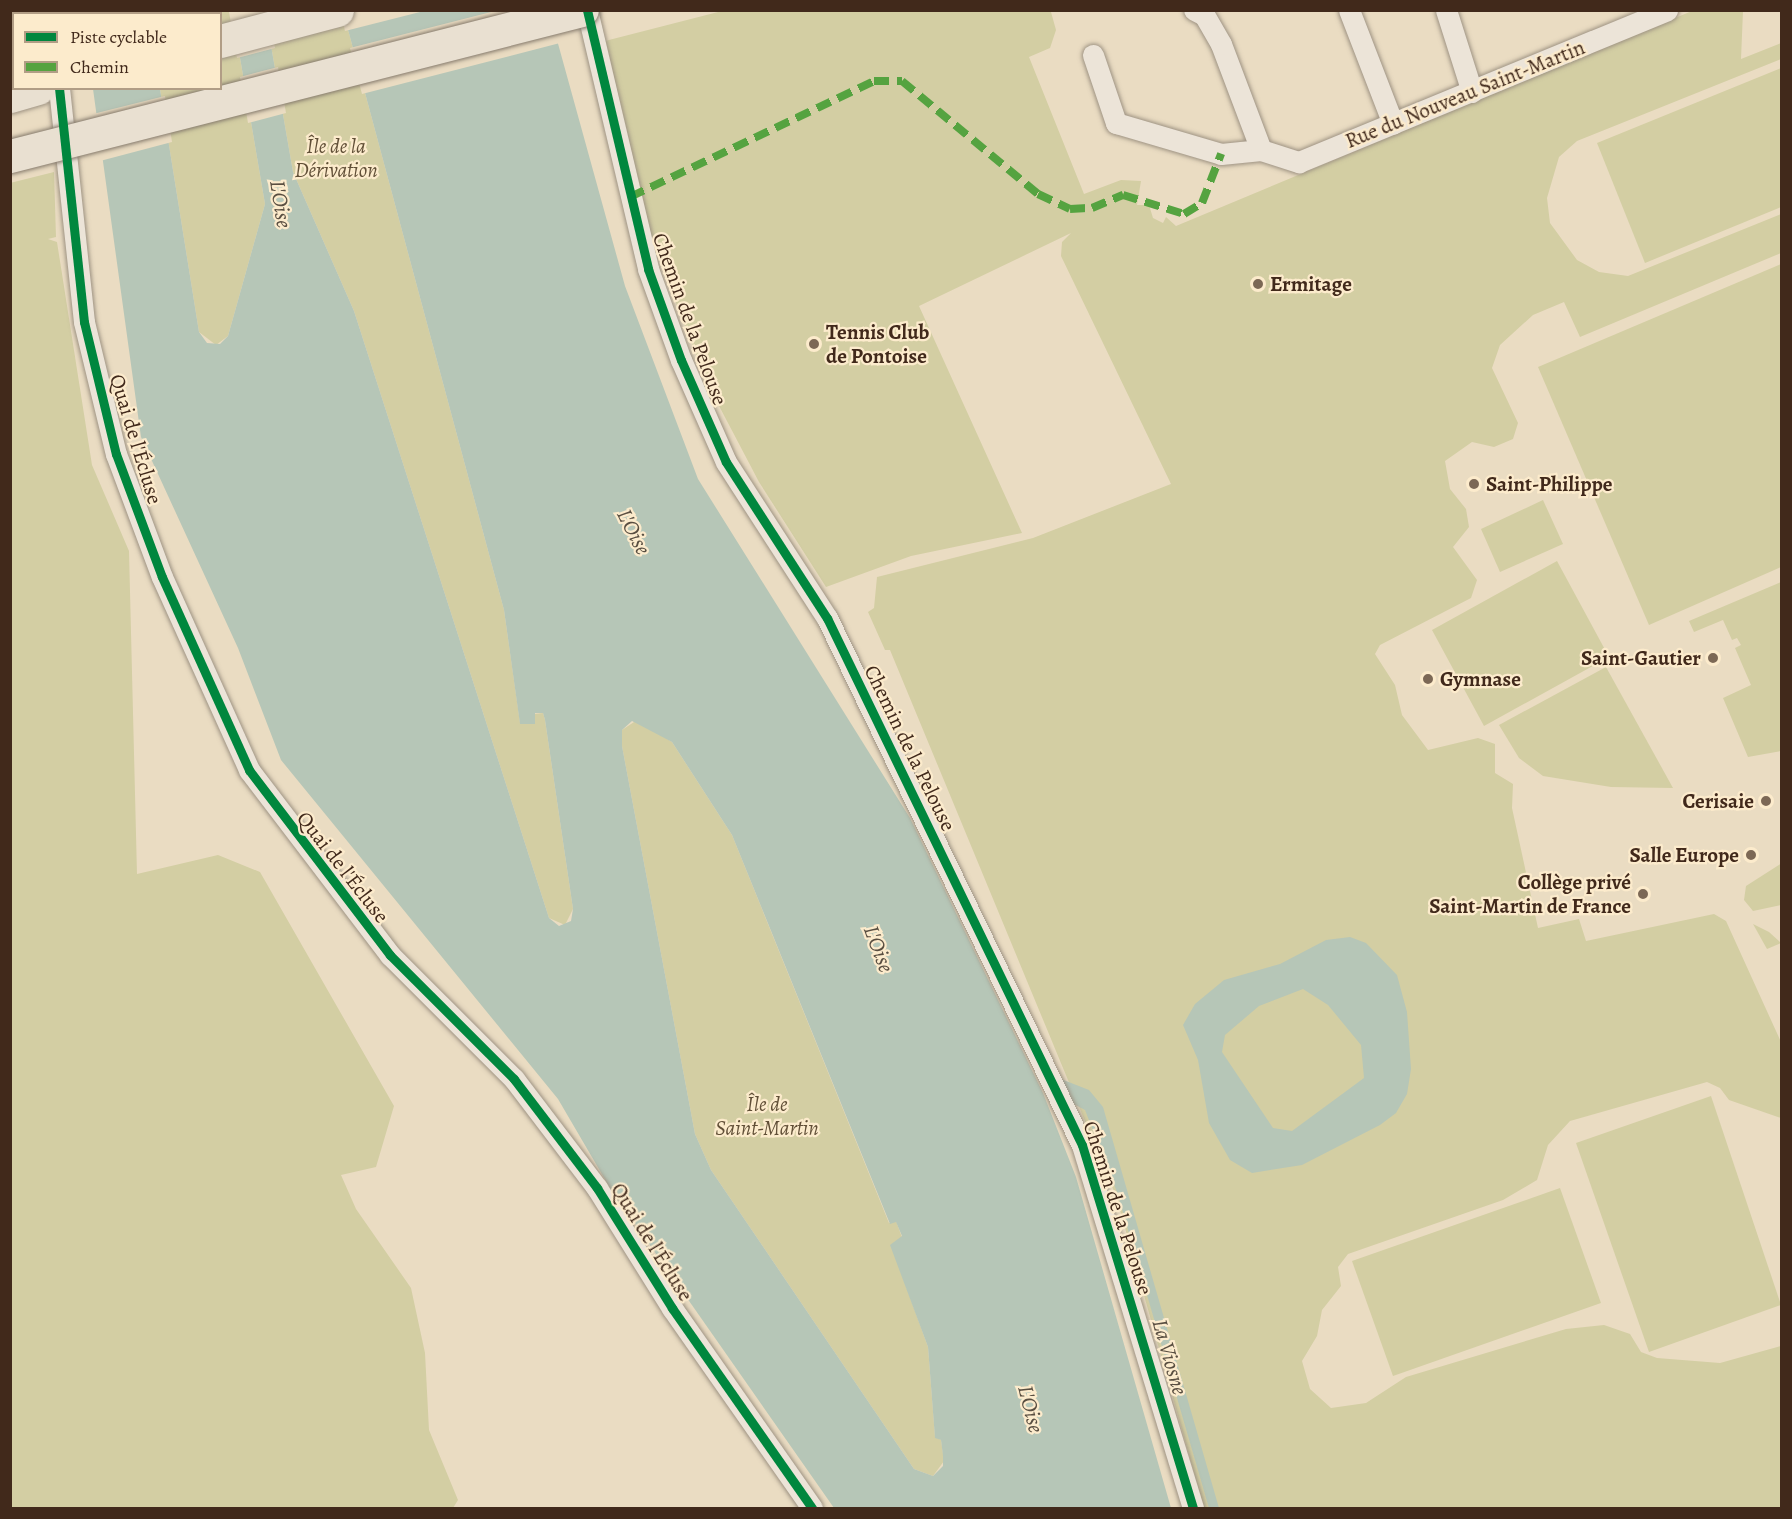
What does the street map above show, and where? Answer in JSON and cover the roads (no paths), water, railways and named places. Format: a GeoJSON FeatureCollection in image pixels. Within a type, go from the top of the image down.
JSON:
{"type":"FeatureCollection","features":[{"type":"Feature","properties":{"kind":"highway"},"geometry":{"type":"LineString","coordinates":[[222,40],[337,10]]}},
{"type":"Feature","properties":{"kind":"highway"},"geometry":{"type":"LineString","coordinates":[[10,156],[582,10]]}},
{"type":"Feature","properties":{"kind":"highway"},"geometry":{"type":"LineString","coordinates":[[10,96],[31,90]]}},
{"type":"Feature","properties":{"kind":"street","name":"Chemin de la Pelouse"},"geometry":{"type":"LineString","coordinates":[[587,10],[648,269],[681,360],[726,462],[827,618],[1082,1145],[1193,1509]]}},
{"type":"Feature","properties":{"kind":"street"},"geometry":{"type":"LineString","coordinates":[[1093,55],[1116,123],[1221,154],[1261,150],[1221,44],[1194,10]]}},
{"type":"Feature","properties":{"kind":"street"},"geometry":{"type":"LineString","coordinates":[[1349,10],[1393,124]]}},
{"type":"Feature","properties":{"kind":"street"},"geometry":{"type":"LineString","coordinates":[[1446,10],[1472,92]]}},
{"type":"Feature","properties":{"kind":"street","name":"Rue du Nouveau Saint-Martin"},"geometry":{"type":"LineString","coordinates":[[1261,150],[1299,162],[1667,10]]}},
{"type":"Feature","properties":{"kind":"street","name":"Quai de l'Écluse"},"geometry":{"type":"LineString","coordinates":[[59,90],[68,139],[84,322],[116,454],[162,577],[249,770],[390,955],[521,1088],[597,1188],[672,1308],[812,1509]]}},
{"type":"Feature","properties":{"kind":"water","name":"L'Oise"},"geometry":{"type":"Polygon","coordinates":[[[232,11],[265,11],[293,172],[354,311],[549,918],[559,926],[571,921],[573,909],[545,720],[543,713],[535,713],[535,724],[520,724],[504,610],[343,11],[549,11],[625,286],[698,479],[910,818],[1043,1093],[1076,1177],[1171,1508],[834,1508],[610,1188],[558,1099],[281,760],[238,648],[141,437],[93,90],[160,90],[199,332],[207,343],[220,344],[228,336],[265,204],[232,11]],[[632,721],[622,730],[622,746],[695,1134],[711,1170],[914,1469],[933,1476],[943,1466],[943,1456],[941,1440],[935,1438],[928,1347],[890,1245],[902,1236],[896,1222],[890,1224],[732,835],[672,742],[632,721]]]}},
{"type":"Feature","properties":{"kind":"water"},"geometry":{"type":"Polygon","coordinates":[[[1350,937],[1366,943],[1397,975],[1407,1012],[1411,1069],[1407,1094],[1396,1113],[1380,1125],[1302,1165],[1252,1173],[1230,1160],[1209,1123],[1198,1060],[1183,1025],[1195,1004],[1224,980],[1280,964],[1326,940],[1350,937]],[[1303,989],[1259,1006],[1225,1035],[1222,1052],[1273,1128],[1292,1131],[1364,1078],[1361,1045],[1328,1005],[1303,989]]]}},
{"type":"Feature","properties":{"kind":"water","name":"La Viosne"},"geometry":{"type":"Polygon","coordinates":[[[1061,1079],[1089,1090],[1103,1107],[1219,1508],[1209,1508],[1117,1192],[1085,1110],[1064,1099],[1061,1079]]]}},
{"type":"Feature","properties":{"kind":"place","name":"Ermitage"},"geometry":{"type":"Point","coordinates":[1258,284]}},
{"type":"Feature","properties":{"kind":"place","name":"Tennis Club de Pontoise"},"geometry":{"type":"Point","coordinates":[814,344]}},
{"type":"Feature","properties":{"kind":"place","name":"Saint-Philippe"},"geometry":{"type":"Point","coordinates":[1474,484]}},
{"type":"Feature","properties":{"kind":"place","name":"Saint-Gautier"},"geometry":{"type":"Point","coordinates":[1713,658]}},
{"type":"Feature","properties":{"kind":"place","name":"Gymnase"},"geometry":{"type":"Point","coordinates":[1428,679]}},
{"type":"Feature","properties":{"kind":"place","name":"Cerisaie"},"geometry":{"type":"Point","coordinates":[1766,801]}},
{"type":"Feature","properties":{"kind":"place","name":"Salle Europe"},"geometry":{"type":"Point","coordinates":[1751,855]}},
{"type":"Feature","properties":{"kind":"place","name":"Collège privé Saint-Martin de France"},"geometry":{"type":"Point","coordinates":[1643,894]}},
{"type":"Feature","properties":{"kind":"park label","name":"Île de la Dérivation"},"geometry":{"type":"Point","coordinates":[336,158]}},
{"type":"Feature","properties":{"kind":"park label","name":"Île de Saint-Martin"},"geometry":{"type":"Point","coordinates":[767,1116]}}]}
